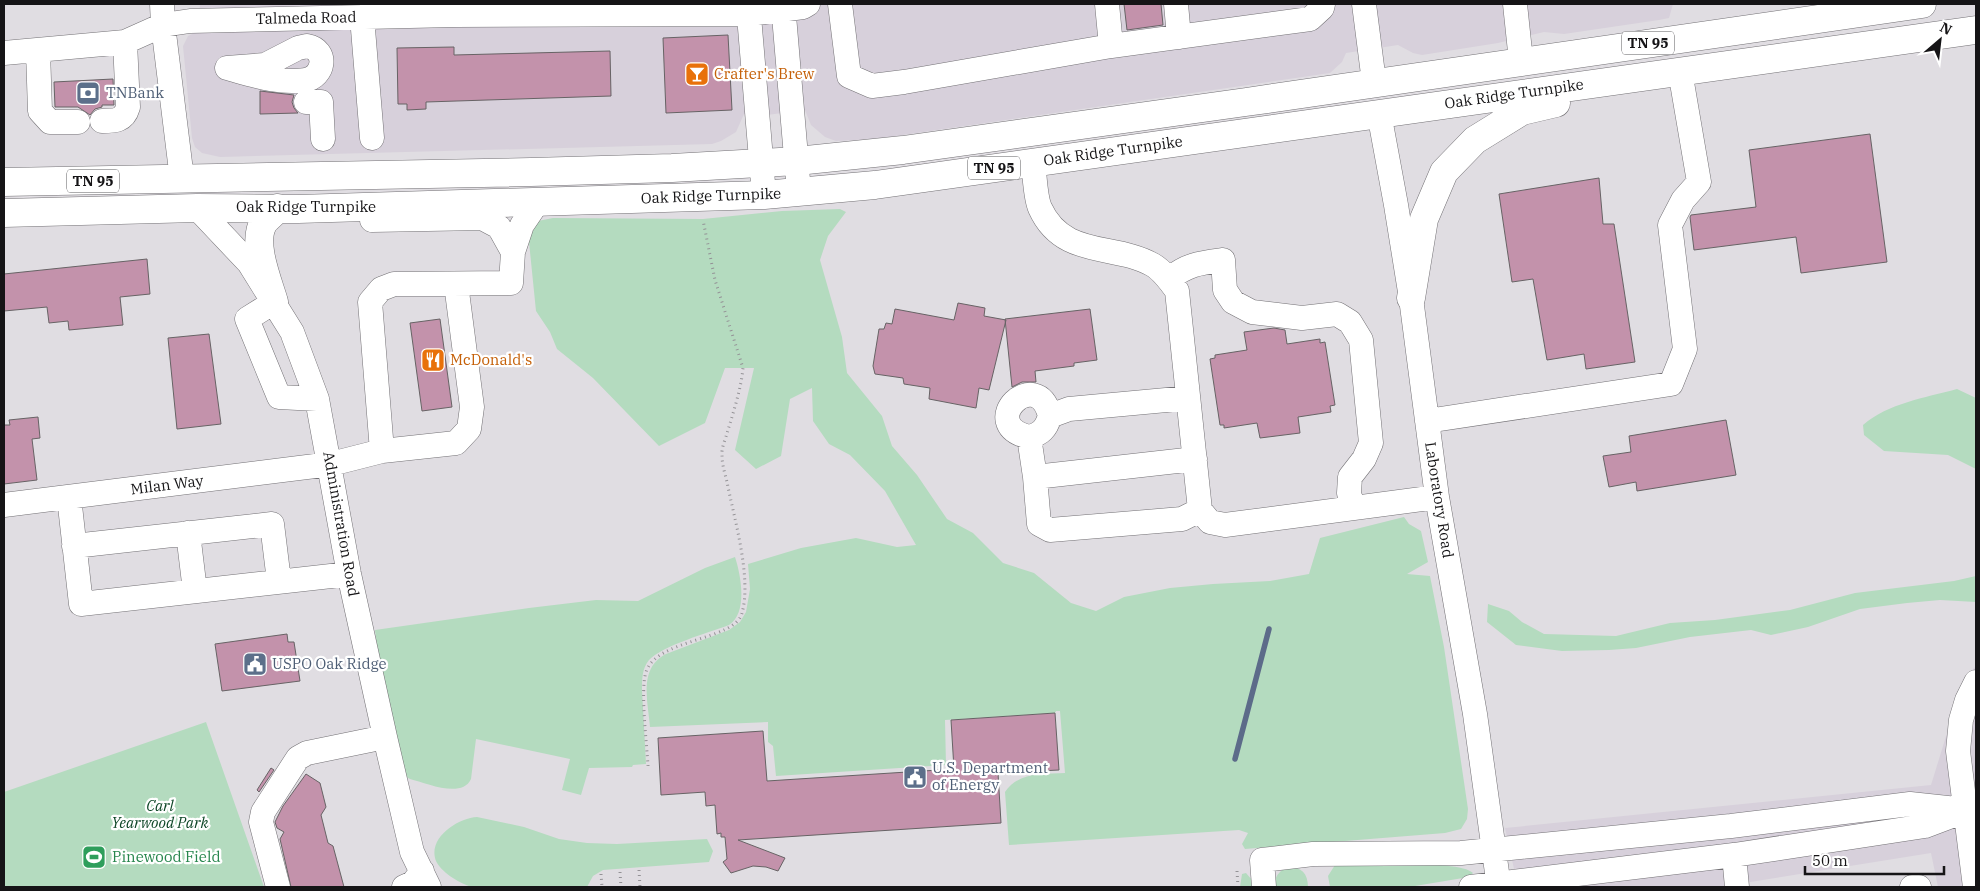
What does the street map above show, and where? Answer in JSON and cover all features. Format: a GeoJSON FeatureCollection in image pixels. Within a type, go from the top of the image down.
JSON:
{"type":"FeatureCollection","features":[{"type":"Feature","properties":{"kind":"highway","name":"Oak Ridge Turnpike"},"geometry":{"type":"LineString","coordinates":[[4,182],[637,169],[797,161],[903,150],[1922,4]]}},
{"type":"Feature","properties":{"kind":"highway","name":"Oak Ridge Turnpike"},"geometry":{"type":"LineString","coordinates":[[4,213],[537,203],[764,195],[799,192],[874,185],[1976,30]]}},
{"type":"Feature","properties":{"kind":"highway"},"geometry":{"type":"LineString","coordinates":[[1675,39],[1680,71]]}},
{"type":"Feature","properties":{"kind":"highway"},"geometry":{"type":"LineString","coordinates":[[1411,298],[1424,218],[1444,172],[1475,140],[1522,111],[1578,98],[1643,76]]}},
{"type":"Feature","properties":{"kind":"highway"},"geometry":{"type":"LineString","coordinates":[[1374,82],[1379,114]]}},
{"type":"Feature","properties":{"kind":"highway"},"geometry":{"type":"LineString","coordinates":[[182,179],[196,208]]}},
{"type":"Feature","properties":{"kind":"highway"},"geometry":{"type":"LineString","coordinates":[[274,302],[259,245],[260,231],[264,222],[288,208]]}},
{"type":"Feature","properties":{"kind":"street","name":"Talmeda Road"},"geometry":{"type":"LineString","coordinates":[[4,53],[125,42],[162,14],[190,20],[748,9],[803,7],[808,4]]}},
{"type":"Feature","properties":{"kind":"street"},"geometry":{"type":"LineString","coordinates":[[840,4],[849,76],[872,86],[1111,46],[1310,19],[1322,8],[1323,4]]}},
{"type":"Feature","properties":{"kind":"street"},"geometry":{"type":"LineString","coordinates":[[1107,4],[1111,46]]}},
{"type":"Feature","properties":{"kind":"street"},"geometry":{"type":"LineString","coordinates":[[1176,4],[1179,37]]}},
{"type":"Feature","properties":{"kind":"street"},"geometry":{"type":"LineString","coordinates":[[1364,4],[1374,82]]}},
{"type":"Feature","properties":{"kind":"street"},"geometry":{"type":"LineString","coordinates":[[1515,4],[1521,61]]}},
{"type":"Feature","properties":{"kind":"street"},"geometry":{"type":"LineString","coordinates":[[784,7],[799,192]]}},
{"type":"Feature","properties":{"kind":"street"},"geometry":{"type":"LineString","coordinates":[[748,9],[764,195]]}},
{"type":"Feature","properties":{"kind":"street"},"geometry":{"type":"LineString","coordinates":[[162,14],[182,179]]}},
{"type":"Feature","properties":{"kind":"street"},"geometry":{"type":"LineString","coordinates":[[362,17],[372,138]]}},
{"type":"Feature","properties":{"kind":"street"},"geometry":{"type":"LineString","coordinates":[[102,121],[117,121],[125,115],[128,107],[125,42]]}},
{"type":"Feature","properties":{"kind":"street"},"geometry":{"type":"LineString","coordinates":[[38,51],[40,111],[50,122],[78,122]]}},
{"type":"Feature","properties":{"kind":"street"},"geometry":{"type":"LineString","coordinates":[[1427,422],[1671,384],[1685,349],[1670,225],[1684,200],[1698,182],[1680,71]]}},
{"type":"Feature","properties":{"kind":"street"},"geometry":{"type":"LineString","coordinates":[[306,102],[321,102],[323,139]]}},
{"type":"Feature","properties":{"kind":"street","name":"Laboratory Road"},"geometry":{"type":"LineString","coordinates":[[1379,114],[1411,298],[1436,497],[1476,714],[1499,885]]}},
{"type":"Feature","properties":{"kind":"street"},"geometry":{"type":"LineString","coordinates":[[1033,163],[1039,208],[1063,237],[1080,245],[1137,259],[1153,266],[1169,279],[1177,290],[1200,510],[1210,522],[1225,525],[1436,497]]}},
{"type":"Feature","properties":{"kind":"street"},"geometry":{"type":"LineString","coordinates":[[382,451],[370,302],[381,288],[394,284],[511,284],[513,252],[522,225],[537,203]]}},
{"type":"Feature","properties":{"kind":"street","name":"Administration Road"},"geometry":{"type":"LineString","coordinates":[[196,208],[249,263],[274,302],[292,332],[317,399],[331,464],[350,574],[385,737],[412,852],[426,879]]}},
{"type":"Feature","properties":{"kind":"street"},"geometry":{"type":"LineString","coordinates":[[288,208],[327,217],[356,221],[482,218],[499,227],[513,252]]}},
{"type":"Feature","properties":{"kind":"street"},"geometry":{"type":"LineString","coordinates":[[1169,279],[1183,268],[1198,263],[1223,260],[1225,290],[1233,302],[1252,312],[1302,318],[1337,314],[1350,322],[1361,340],[1372,443],[1364,459],[1350,477],[1348,494],[1354,508]]}},
{"type":"Feature","properties":{"kind":"street","name":"Milan Way"},"geometry":{"type":"LineString","coordinates":[[4,505],[331,464],[382,451],[456,443],[469,429],[472,407],[456,284]]}},
{"type":"Feature","properties":{"kind":"street"},"geometry":{"type":"LineString","coordinates":[[274,302],[247,319],[279,397],[317,399]]}},
{"type":"Feature","properties":{"kind":"street"},"geometry":{"type":"LineString","coordinates":[[1029,395],[1040,398],[1047,406],[1050,416],[1047,427],[1039,434],[1029,437],[1018,435],[1010,427],[1007,416],[1010,405],[1018,398],[1029,395]]}},
{"type":"Feature","properties":{"kind":"street"},"geometry":{"type":"LineString","coordinates":[[1050,416],[1069,409],[1188,398]]}},
{"type":"Feature","properties":{"kind":"street"},"geometry":{"type":"LineString","coordinates":[[1029,437],[1036,477],[1039,524],[1050,530],[1182,520],[1200,510]]}},
{"type":"Feature","properties":{"kind":"street"},"geometry":{"type":"LineString","coordinates":[[1036,477],[1195,459]]}},
{"type":"Feature","properties":{"kind":"street"},"geometry":{"type":"LineString","coordinates":[[69,497],[81,604],[350,574]]}},
{"type":"Feature","properties":{"kind":"street"},"geometry":{"type":"LineString","coordinates":[[74,546],[272,524],[279,581]]}},
{"type":"Feature","properties":{"kind":"street"},"geometry":{"type":"LineString","coordinates":[[188,533],[195,591]]}},
{"type":"Feature","properties":{"kind":"street"},"geometry":{"type":"LineString","coordinates":[[1975,887],[1971,810],[1958,751],[1961,720],[1976,682]]}},
{"type":"Feature","properties":{"kind":"street"},"geometry":{"type":"LineString","coordinates":[[278,887],[261,822],[263,812],[298,758],[307,753],[344,747],[385,737]]}},
{"type":"Feature","properties":{"kind":"street"},"geometry":{"type":"LineString","coordinates":[[1264,887],[1262,860],[1313,854],[1461,852],[1731,826],[1910,804],[1971,810]]}},
{"type":"Feature","properties":{"kind":"street"},"geometry":{"type":"LineString","coordinates":[[1471,887],[1734,855],[1925,826],[1971,810]]}},
{"type":"Feature","properties":{"kind":"street"},"geometry":{"type":"LineString","coordinates":[[1734,855],[1737,887]]}},
{"type":"Feature","properties":{"kind":"street"},"geometry":{"type":"LineString","coordinates":[[404,887],[426,879],[448,887]]}},
{"type":"Feature","properties":{"kind":"street"},"geometry":{"type":"LineString","coordinates":[[1912,887],[1920,887]]}},
{"type":"Feature","properties":{"kind":"path"},"geometry":{"type":"LineString","coordinates":[[648,766],[644,691],[645,673],[648,666],[661,653],[722,630],[738,621],[742,614],[746,586],[721,454],[742,382],[743,368],[715,280],[701,212],[701,197]]}},
{"type":"Feature","properties":{"kind":"path"},"geometry":{"type":"LineString","coordinates":[[639,870],[640,887]]}},
{"type":"Feature","properties":{"kind":"path"},"geometry":{"type":"LineString","coordinates":[[1238,871],[1238,887]]}},
{"type":"Feature","properties":{"kind":"path"},"geometry":{"type":"LineString","coordinates":[[620,872],[621,887]]}},
{"type":"Feature","properties":{"kind":"path"},"geometry":{"type":"LineString","coordinates":[[601,874],[602,887]]}},
{"type":"Feature","properties":{"kind":"shaded area"},"geometry":{"type":"Polygon","coordinates":[[[200,4],[1673,4],[1669,18],[1659,20],[1564,34],[1544,32],[1498,43],[1422,55],[1413,53],[1398,45],[1346,53],[1342,62],[1330,73],[875,139],[836,141],[825,137],[811,125],[805,110],[767,115],[744,114],[736,132],[712,144],[220,157],[202,153],[195,147],[192,138],[183,46],[188,36],[198,31],[200,4]]]}},
{"type":"Feature","properties":{"kind":"shaded area"},"geometry":{"type":"Polygon","coordinates":[[[1976,666],[1976,887],[1938,887],[1931,853],[1719,887],[1518,887],[1505,828],[1931,785],[1964,678],[1976,666]]]}},
{"type":"Feature","properties":{"kind":"green space"},"geometry":{"type":"Polygon","coordinates":[[[840,209],[846,212],[828,236],[820,260],[842,337],[847,373],[882,416],[892,446],[917,475],[947,519],[973,533],[1003,563],[1034,573],[1071,603],[1096,611],[1124,597],[1170,588],[1270,581],[1309,574],[1320,538],[1404,517],[1409,524],[1421,531],[1428,562],[1407,574],[1430,576],[1444,647],[1468,809],[1467,819],[1461,829],[1445,833],[1245,849],[1242,844],[1248,833],[1239,830],[1009,845],[1005,792],[1010,785],[1032,775],[1065,773],[1060,711],[1055,713],[945,720],[946,765],[776,776],[773,746],[768,742],[768,722],[650,727],[647,686],[651,668],[657,660],[666,654],[729,630],[740,622],[746,612],[750,589],[748,564],[801,548],[856,538],[897,547],[916,545],[885,491],[850,455],[829,444],[813,421],[812,388],[790,399],[781,456],[756,469],[735,450],[754,368],[725,368],[705,423],[659,446],[593,378],[557,349],[550,332],[536,311],[528,232],[538,221],[553,218],[703,219],[782,211],[840,209]]]}},
{"type":"Feature","properties":{"kind":"green space"},"geometry":{"type":"Polygon","coordinates":[[[1957,389],[1976,398],[1976,469],[1948,455],[1884,451],[1864,435],[1863,425],[1884,411],[1907,402],[1957,389]]]}},
{"type":"Feature","properties":{"kind":"green space"},"geometry":{"type":"Polygon","coordinates":[[[735,557],[741,583],[741,603],[735,619],[729,625],[664,650],[649,660],[645,667],[642,678],[642,690],[646,764],[633,765],[632,767],[589,768],[581,795],[562,790],[570,759],[476,739],[471,779],[466,785],[460,788],[443,788],[405,776],[378,657],[375,630],[596,600],[638,601],[705,568],[735,557]]]}},
{"type":"Feature","properties":{"kind":"green space"},"geometry":{"type":"Polygon","coordinates":[[[1976,576],[1976,602],[1940,600],[1860,609],[1808,627],[1771,635],[1751,630],[1690,637],[1636,648],[1562,651],[1516,645],[1487,622],[1488,604],[1509,611],[1522,622],[1544,634],[1616,636],[1670,623],[1715,620],[1790,610],[1855,593],[1954,581],[1976,576]]]}},
{"type":"Feature","properties":{"kind":"green space","name":"Carl Yearwood Park"},"geometry":{"type":"Polygon","coordinates":[[[206,722],[264,887],[4,887],[4,792],[206,722]]]}},
{"type":"Feature","properties":{"kind":"green space"},"geometry":{"type":"Polygon","coordinates":[[[477,817],[524,827],[559,839],[587,843],[617,844],[707,839],[713,851],[709,862],[603,870],[593,876],[587,887],[476,888],[460,882],[446,873],[438,865],[434,853],[440,837],[453,825],[469,818],[477,817]]]}},
{"type":"Feature","properties":{"kind":"green space"},"geometry":{"type":"Polygon","coordinates":[[[1429,864],[1464,869],[1473,873],[1469,877],[1409,887],[1330,887],[1328,876],[1335,865],[1429,864]]]}},
{"type":"Feature","properties":{"kind":"green space"},"geometry":{"type":"Polygon","coordinates":[[[1286,867],[1302,871],[1307,877],[1308,887],[1275,887],[1277,876],[1286,867]]]}},
{"type":"Feature","properties":{"kind":"green space"},"geometry":{"type":"Polygon","coordinates":[[[1246,873],[1252,880],[1254,887],[1240,887],[1242,874],[1246,873]]]}},
{"type":"Feature","properties":{"kind":"building"},"geometry":{"type":"Polygon","coordinates":[[[1124,4],[1161,4],[1163,25],[1127,30],[1124,4]]]}},
{"type":"Feature","properties":{"kind":"building","name":"Crafter's Brew"},"geometry":{"type":"Polygon","coordinates":[[[728,35],[732,110],[666,113],[663,38],[728,35]]]}},
{"type":"Feature","properties":{"kind":"building"},"geometry":{"type":"Polygon","coordinates":[[[454,47],[454,55],[610,51],[611,96],[426,102],[426,109],[407,110],[407,104],[398,104],[397,48],[454,47]]]}},
{"type":"Feature","properties":{"kind":"building"},"geometry":{"type":"Polygon","coordinates":[[[113,79],[114,105],[102,105],[102,107],[95,109],[90,115],[78,107],[55,107],[54,82],[113,79]]]}},
{"type":"Feature","properties":{"kind":"building"},"geometry":{"type":"Polygon","coordinates":[[[260,91],[294,95],[292,102],[298,113],[260,114],[260,91]]]}},
{"type":"Feature","properties":{"kind":"building"},"geometry":{"type":"Polygon","coordinates":[[[1870,134],[1887,262],[1801,273],[1796,237],[1694,250],[1691,215],[1756,207],[1749,150],[1870,134]]]}},
{"type":"Feature","properties":{"kind":"building"},"geometry":{"type":"Polygon","coordinates":[[[1599,178],[1603,224],[1614,224],[1635,362],[1586,369],[1584,354],[1547,360],[1533,279],[1512,282],[1499,194],[1599,178]]]}},
{"type":"Feature","properties":{"kind":"building"},"geometry":{"type":"Polygon","coordinates":[[[147,259],[150,294],[120,297],[123,325],[69,330],[68,321],[49,323],[47,307],[4,311],[4,274],[147,259]]]}},
{"type":"Feature","properties":{"kind":"building"},"geometry":{"type":"Polygon","coordinates":[[[958,303],[985,308],[984,316],[1006,320],[989,390],[979,388],[976,408],[929,399],[930,388],[904,384],[903,378],[875,374],[873,366],[879,329],[884,329],[886,323],[892,324],[895,309],[954,320],[958,303]]]}},
{"type":"Feature","properties":{"kind":"building"},"geometry":{"type":"Polygon","coordinates":[[[1090,309],[1097,360],[1074,363],[1074,366],[1035,371],[1036,382],[1022,382],[1012,387],[1005,319],[1090,309]]]}},
{"type":"Feature","properties":{"kind":"building"},"geometry":{"type":"Polygon","coordinates":[[[440,319],[452,407],[422,411],[410,323],[440,319]]]}},
{"type":"Feature","properties":{"kind":"building"},"geometry":{"type":"Polygon","coordinates":[[[1274,328],[1285,330],[1287,344],[1320,339],[1320,343],[1325,342],[1335,405],[1330,406],[1331,412],[1298,417],[1300,433],[1260,438],[1257,423],[1224,428],[1224,425],[1220,425],[1210,359],[1215,358],[1215,355],[1247,350],[1244,332],[1274,328]]]}},
{"type":"Feature","properties":{"kind":"building"},"geometry":{"type":"Polygon","coordinates":[[[209,334],[221,424],[177,429],[168,338],[209,334]]]}},
{"type":"Feature","properties":{"kind":"building"},"geometry":{"type":"Polygon","coordinates":[[[38,417],[40,438],[32,439],[37,480],[4,484],[4,425],[10,425],[9,420],[38,417]]]}},
{"type":"Feature","properties":{"kind":"building"},"geometry":{"type":"Polygon","coordinates":[[[1726,420],[1736,475],[1637,491],[1636,482],[1609,487],[1603,456],[1631,452],[1629,436],[1726,420]]]}},
{"type":"Feature","properties":{"kind":"building"},"geometry":{"type":"Polygon","coordinates":[[[287,634],[288,642],[294,642],[300,681],[222,691],[215,644],[287,634]]]}},
{"type":"Feature","properties":{"kind":"building","name":"U.S. Department of Energy"},"geometry":{"type":"Polygon","coordinates":[[[1055,713],[1059,770],[998,773],[1001,823],[738,840],[785,858],[778,871],[766,867],[753,866],[731,873],[723,862],[727,859],[725,837],[721,837],[721,833],[717,834],[715,805],[706,806],[705,792],[661,795],[658,738],[763,731],[767,781],[954,769],[951,720],[1055,713]]]}},
{"type":"Feature","properties":{"kind":"building"},"geometry":{"type":"Polygon","coordinates":[[[271,768],[274,770],[259,792],[257,790],[271,768]]]}},
{"type":"Feature","properties":{"kind":"building"},"geometry":{"type":"Polygon","coordinates":[[[306,774],[320,783],[326,807],[321,815],[328,843],[333,846],[344,887],[291,887],[280,839],[284,832],[277,828],[275,822],[283,806],[306,774]]]}},
{"type":"Feature","properties":{"kind":"waterway"},"geometry":{"type":"LineString","coordinates":[[1235,759],[1269,629]]}},
{"type":"Feature","properties":{"kind":"place","name":"Crafter's Brew"},"geometry":{"type":"Point","coordinates":[697,74]}},
{"type":"Feature","properties":{"kind":"place","name":"TNBank"},"geometry":{"type":"Point","coordinates":[88,93]}},
{"type":"Feature","properties":{"kind":"place","name":"McDonald's"},"geometry":{"type":"Point","coordinates":[433,360]}},
{"type":"Feature","properties":{"kind":"place","name":"USPO Oak Ridge"},"geometry":{"type":"Point","coordinates":[255,664]}},
{"type":"Feature","properties":{"kind":"place","name":"U.S. Department of Energy"},"geometry":{"type":"Point","coordinates":[915,777]}},
{"type":"Feature","properties":{"kind":"place","name":"Pinewood Field"},"geometry":{"type":"Point","coordinates":[94,857]}}]}
